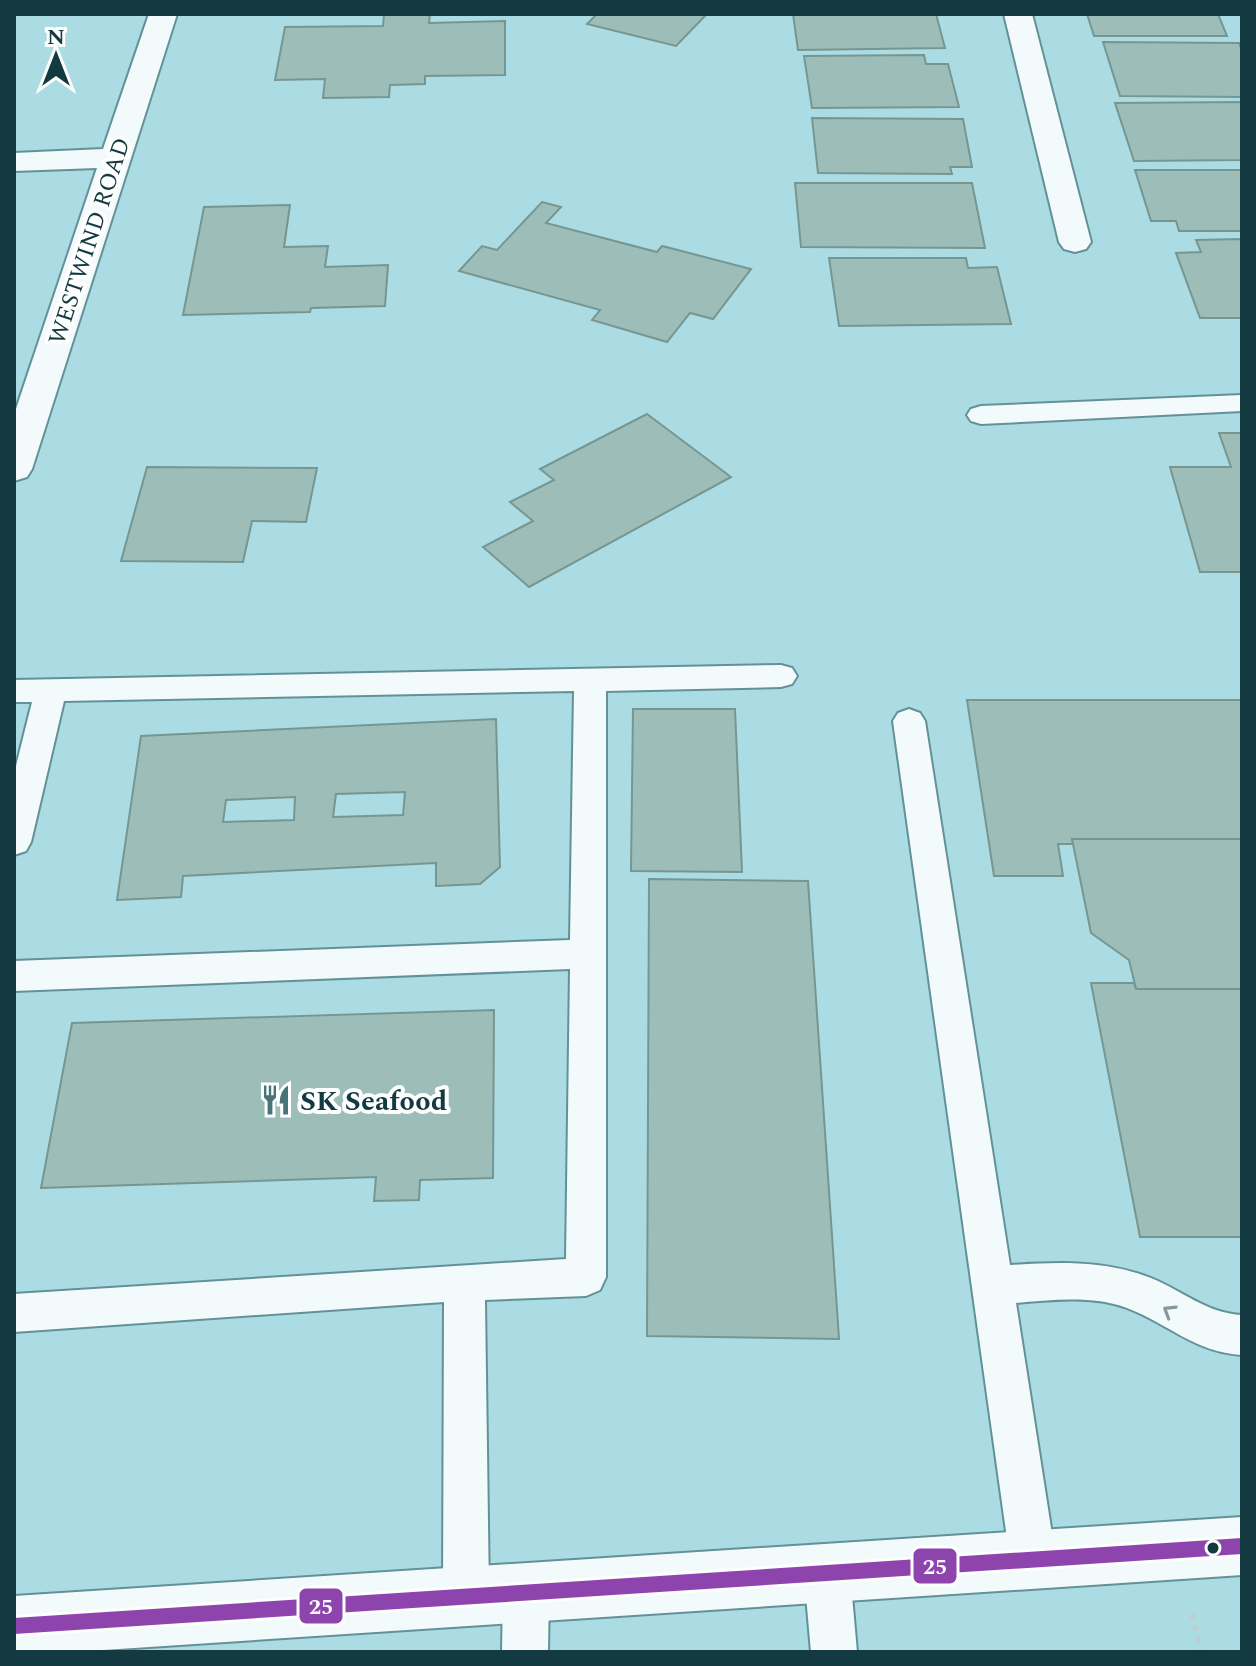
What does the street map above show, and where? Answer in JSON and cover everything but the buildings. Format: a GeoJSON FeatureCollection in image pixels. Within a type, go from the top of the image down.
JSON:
{"type":"FeatureCollection","features":[{"type":"Feature","properties":{"kind":"street","name":"WESTWIND ROAD"},"geometry":{"type":"LineString","coordinates":[[14,469],[163,14]]}},
{"type":"Feature","properties":{"kind":"street"},"geometry":{"type":"LineString","coordinates":[[1018,14],[1075,242]]}},
{"type":"Feature","properties":{"kind":"street"},"geometry":{"type":"LineString","coordinates":[[14,162],[117,158]]}},
{"type":"Feature","properties":{"kind":"street"},"geometry":{"type":"LineString","coordinates":[[14,1626],[86,1636],[466,1596],[1242,1546]]}},
{"type":"Feature","properties":{"kind":"lane"},"geometry":{"type":"LineString","coordinates":[[981,415],[1242,403]]}},
{"type":"Feature","properties":{"kind":"lane"},"geometry":{"type":"LineString","coordinates":[[14,691],[781,676]]}},
{"type":"Feature","properties":{"kind":"lane"},"geometry":{"type":"LineString","coordinates":[[14,1313],[464,1282],[586,1277],[590,680]]}},
{"type":"Feature","properties":{"kind":"lane"},"geometry":{"type":"LineString","coordinates":[[14,842],[51,690]]}},
{"type":"Feature","properties":{"kind":"lane"},"geometry":{"type":"LineString","coordinates":[[909,721],[1033,1560]]}},
{"type":"Feature","properties":{"kind":"lane"},"geometry":{"type":"LineString","coordinates":[[14,976],[589,954]]}},
{"type":"Feature","properties":{"kind":"lane"},"geometry":{"type":"LineString","coordinates":[[464,1282],[466,1596]]}},
{"type":"Feature","properties":{"kind":"lane"},"geometry":{"type":"LineString","coordinates":[[992,1285],[1089,1282],[1117,1286],[1141,1293],[1190,1323],[1214,1332],[1242,1335]]}},
{"type":"Feature","properties":{"kind":"lane"},"geometry":{"type":"LineString","coordinates":[[827,1573],[834,1652]]}},
{"type":"Feature","properties":{"kind":"lane"},"geometry":{"type":"LineString","coordinates":[[525,1652],[526,1592]]}},
{"type":"Feature","properties":{"kind":"transit line","name":"25"},"geometry":{"type":"LineString","coordinates":[[14,1626],[1242,1546]]}},
{"type":"Feature","properties":{"kind":"place","name":"SK Seafood"},"geometry":{"type":"Point","coordinates":[276,1100]}}]}
